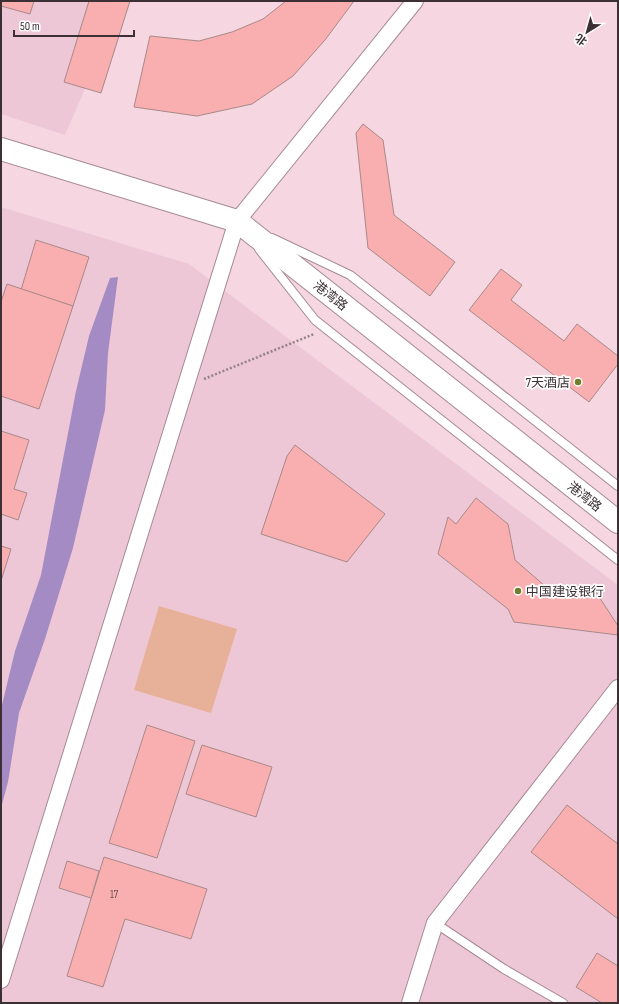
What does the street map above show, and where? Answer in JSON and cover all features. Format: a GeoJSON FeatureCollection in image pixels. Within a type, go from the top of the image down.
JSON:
{"type":"FeatureCollection","features":[{"type":"Feature","properties":{"kind":"main road","name":"港湾路"},"geometry":{"type":"LineString","coordinates":[[1,149],[237,222],[618,522]]}},
{"type":"Feature","properties":{"kind":"street"},"geometry":{"type":"LineString","coordinates":[[1,980],[237,222],[415,1]]}},
{"type":"Feature","properties":{"kind":"street"},"geometry":{"type":"LineString","coordinates":[[410,1003],[435,923],[618,688]]}},
{"type":"Feature","properties":{"kind":"lane"},"geometry":{"type":"LineString","coordinates":[[237,222],[315,320],[618,560]]}},
{"type":"Feature","properties":{"kind":"lane"},"geometry":{"type":"LineString","coordinates":[[237,222],[350,275],[618,486]]}},
{"type":"Feature","properties":{"kind":"lane"},"geometry":{"type":"LineString","coordinates":[[435,923],[504,969],[562,1003]]}},
{"type":"Feature","properties":{"kind":"path"},"geometry":{"type":"LineString","coordinates":[[186,387],[326,329]]}},
{"type":"Feature","properties":{"kind":"shaded area"},"geometry":{"type":"Polygon","coordinates":[[[1,1],[123,1],[65,135],[1,114],[1,1]]]}},
{"type":"Feature","properties":{"kind":"shaded area"},"geometry":{"type":"Polygon","coordinates":[[[1,207],[189,264],[618,585],[618,1003],[1,1003],[1,207]]]}},
{"type":"Feature","properties":{"kind":"shaded area"},"geometry":{"type":"Polygon","coordinates":[[[118,277],[108,353],[105,410],[73,548],[45,639],[19,713],[8,782],[1,808],[1,709],[15,651],[41,575],[76,391],[89,336],[110,278],[118,277]]]}},
{"type":"Feature","properties":{"kind":"shaded area"},"geometry":{"type":"Polygon","coordinates":[[[159,606],[237,629],[211,713],[134,690],[159,606]]]}},
{"type":"Feature","properties":{"kind":"building"},"geometry":{"type":"Polygon","coordinates":[[[1,1],[34,1],[30,14],[1,6],[1,1]]]}},
{"type":"Feature","properties":{"kind":"building"},"geometry":{"type":"Polygon","coordinates":[[[89,1],[130,1],[101,93],[64,82],[89,1]]]}},
{"type":"Feature","properties":{"kind":"building"},"geometry":{"type":"Polygon","coordinates":[[[286,1],[354,1],[325,40],[293,76],[252,104],[197,116],[134,107],[150,36],[199,41],[232,32],[263,19],[286,1]]]}},
{"type":"Feature","properties":{"kind":"building"},"geometry":{"type":"Polygon","coordinates":[[[363,124],[383,140],[394,215],[455,262],[430,296],[368,248],[356,133],[363,124]]]}},
{"type":"Feature","properties":{"kind":"building"},"geometry":{"type":"Polygon","coordinates":[[[36,240],[89,257],[73,306],[21,290],[36,240]]]}},
{"type":"Feature","properties":{"kind":"building"},"geometry":{"type":"Polygon","coordinates":[[[501,269],[522,285],[511,300],[564,341],[577,324],[618,356],[618,364],[589,402],[469,310],[501,269]]]}},
{"type":"Feature","properties":{"kind":"building"},"geometry":{"type":"Polygon","coordinates":[[[7,284],[73,306],[39,409],[1,396],[1,302],[7,284]]]}},
{"type":"Feature","properties":{"kind":"building"},"geometry":{"type":"Polygon","coordinates":[[[1,431],[29,440],[14,489],[27,493],[18,520],[1,514],[1,431]]]}},
{"type":"Feature","properties":{"kind":"building"},"geometry":{"type":"Polygon","coordinates":[[[295,445],[385,514],[347,562],[261,534],[287,456],[295,445]]]}},
{"type":"Feature","properties":{"kind":"building"},"geometry":{"type":"Polygon","coordinates":[[[476,498],[508,524],[515,560],[545,586],[596,592],[618,626],[618,635],[514,622],[508,609],[438,554],[448,517],[456,524],[476,498]]]}},
{"type":"Feature","properties":{"kind":"building"},"geometry":{"type":"Polygon","coordinates":[[[1,546],[11,549],[1,581],[1,546]]]}},
{"type":"Feature","properties":{"kind":"building"},"geometry":{"type":"Polygon","coordinates":[[[147,725],[195,741],[157,858],[109,843],[147,725]]]}},
{"type":"Feature","properties":{"kind":"building"},"geometry":{"type":"Polygon","coordinates":[[[202,745],[272,767],[256,817],[186,794],[202,745]]]}},
{"type":"Feature","properties":{"kind":"building"},"geometry":{"type":"Polygon","coordinates":[[[567,805],[618,844],[618,919],[531,852],[567,805]]]}},
{"type":"Feature","properties":{"kind":"building"},"geometry":{"type":"Polygon","coordinates":[[[104,857],[207,889],[191,939],[125,919],[103,987],[67,976],[104,857]]]}},
{"type":"Feature","properties":{"kind":"building"},"geometry":{"type":"Polygon","coordinates":[[[67,861],[99,871],[91,898],[59,888],[67,861]]]}},
{"type":"Feature","properties":{"kind":"building"},"geometry":{"type":"Polygon","coordinates":[[[597,953],[618,966],[618,1003],[602,1003],[576,987],[597,953]]]}},
{"type":"Feature","properties":{"kind":"place","name":"7天酒店"},"geometry":{"type":"Point","coordinates":[578,382]}},
{"type":"Feature","properties":{"kind":"place","name":"中国建设银行"},"geometry":{"type":"Point","coordinates":[518,591]}}]}
